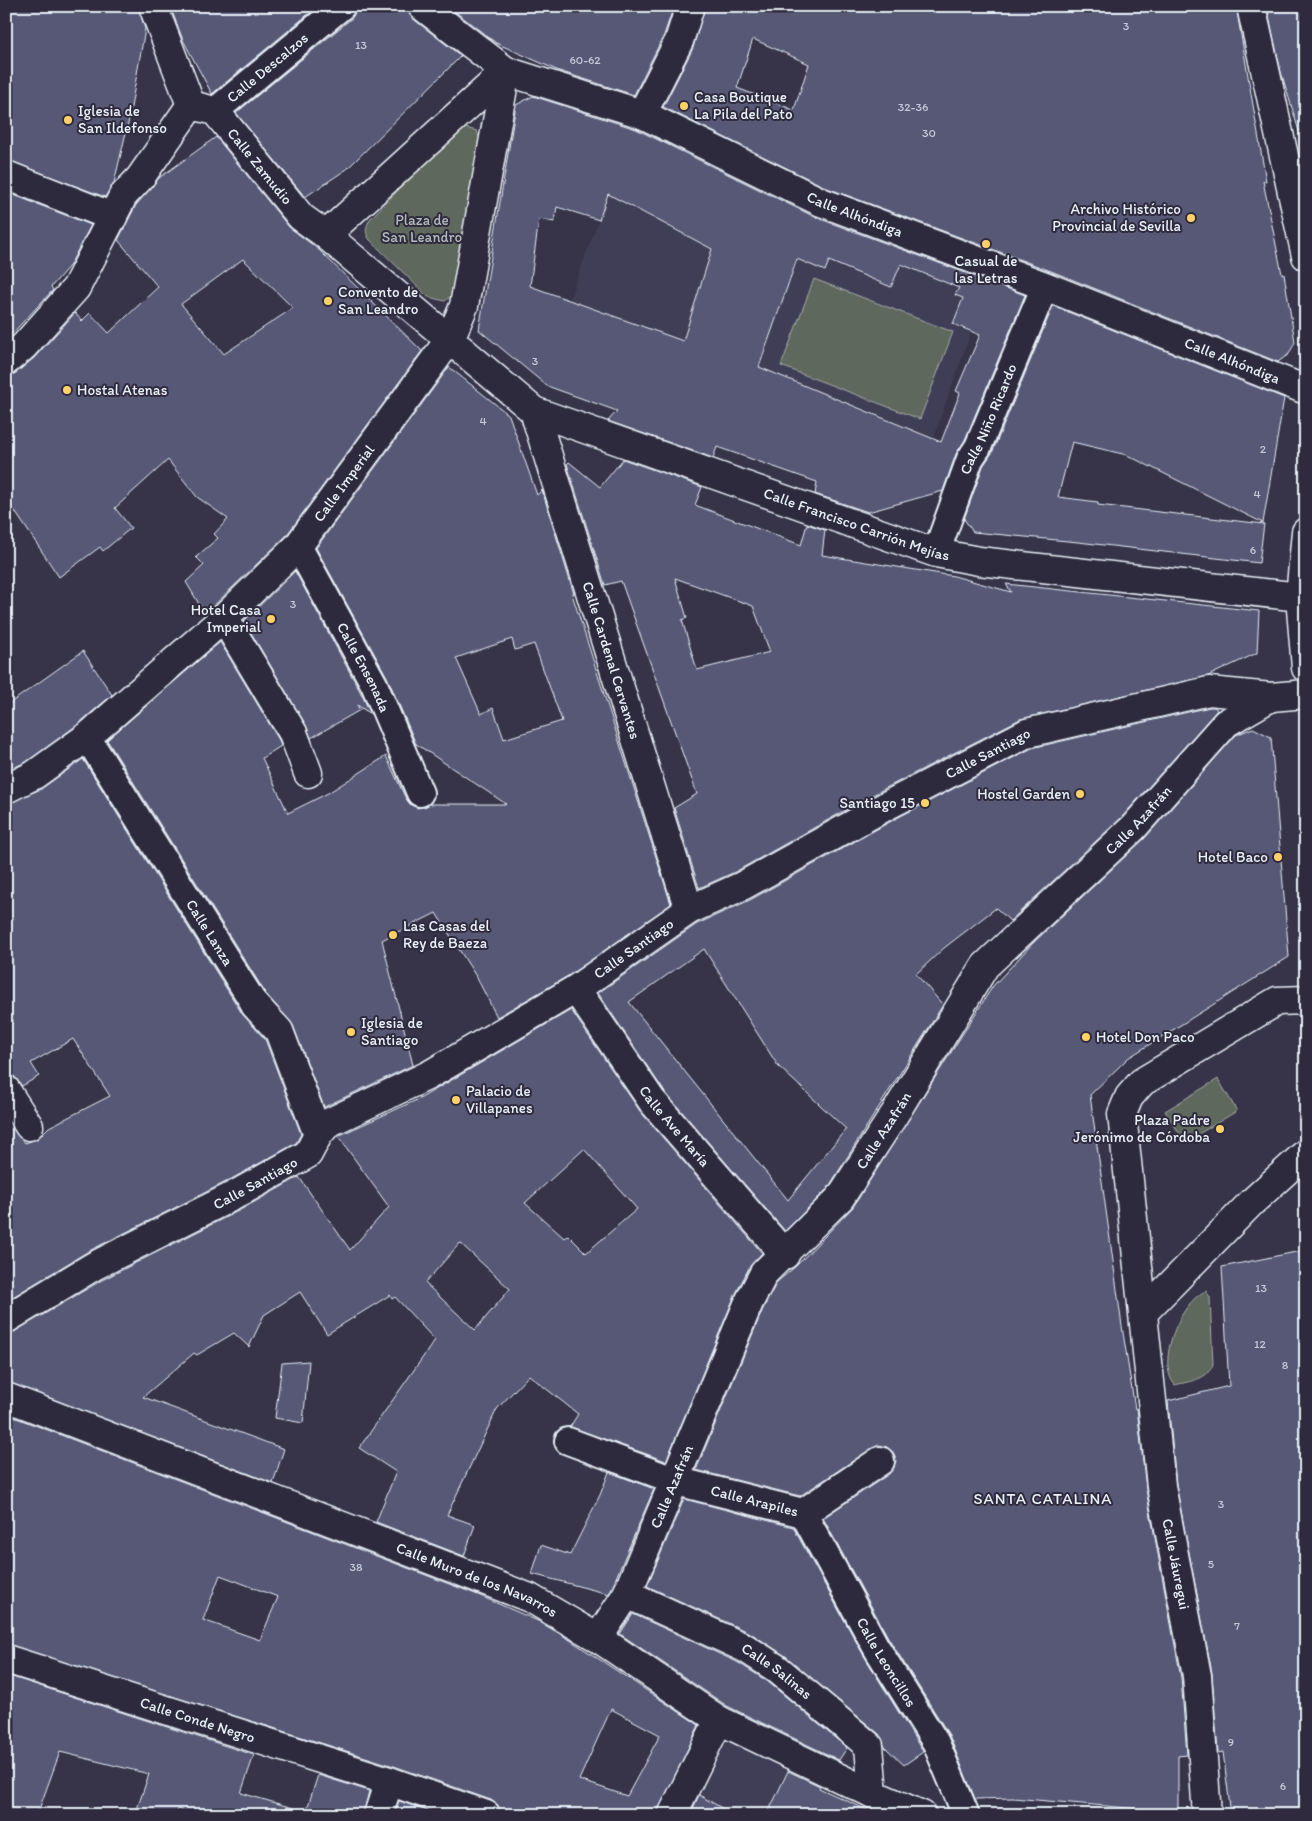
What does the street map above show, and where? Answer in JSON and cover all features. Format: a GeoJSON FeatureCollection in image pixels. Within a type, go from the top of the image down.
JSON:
{"type":"FeatureCollection","features":[{"type":"Feature","properties":{"kind":"street","name":"Calle Zamudio"},"geometry":{"type":"LineString","coordinates":[[153,6],[203,108],[301,216],[326,235]]}},
{"type":"Feature","properties":{"kind":"street","name":"Calle Descalzos"},"geometry":{"type":"LineString","coordinates":[[203,108],[342,6]]}},
{"type":"Feature","properties":{"kind":"street","name":"Calle Alhóndiga"},"geometry":{"type":"LineString","coordinates":[[422,6],[506,71],[642,114],[821,202],[1045,286],[1306,390]]}},
{"type":"Feature","properties":{"kind":"street"},"geometry":{"type":"LineString","coordinates":[[642,114],[679,41],[690,6]]}},
{"type":"Feature","properties":{"kind":"street"},"geometry":{"type":"LineString","coordinates":[[1251,6],[1306,256]]}},
{"type":"Feature","properties":{"kind":"street"},"geometry":{"type":"LineString","coordinates":[[506,71],[464,306],[450,338],[326,235],[506,71]]}},
{"type":"Feature","properties":{"kind":"street"},"geometry":{"type":"LineString","coordinates":[[6,360],[24,346],[76,288],[123,196],[203,108]]}},
{"type":"Feature","properties":{"kind":"street"},"geometry":{"type":"LineString","coordinates":[[6,175],[113,217]]}},
{"type":"Feature","properties":{"kind":"street","name":"Calle Niño Ricardo"},"geometry":{"type":"LineString","coordinates":[[936,554],[970,459],[978,447],[1045,286]]}},
{"type":"Feature","properties":{"kind":"street","name":"Calle Francisco Carrión Mejías"},"geometry":{"type":"LineString","coordinates":[[450,338],[534,411],[936,554],[979,561],[1300,597]]}},
{"type":"Feature","properties":{"kind":"street","name":"Calle Imperial"},"geometry":{"type":"LineString","coordinates":[[6,789],[34,775],[87,737],[224,618],[298,546],[450,338]]}},
{"type":"Feature","properties":{"kind":"street","name":"Calle Cardenal Cervantes"},"geometry":{"type":"LineString","coordinates":[[534,411],[688,910]]}},
{"type":"Feature","properties":{"kind":"street"},"geometry":{"type":"LineString","coordinates":[[1306,532],[1300,597],[1306,668]]}},
{"type":"Feature","properties":{"kind":"street","name":"Calle Ensenada"},"geometry":{"type":"LineString","coordinates":[[298,546],[374,684],[420,793]]}},
{"type":"Feature","properties":{"kind":"street"},"geometry":{"type":"LineString","coordinates":[[224,618],[293,733],[308,773]]}},
{"type":"Feature","properties":{"kind":"street","name":"Calle Santiago"},"geometry":{"type":"LineString","coordinates":[[6,1319],[94,1266],[233,1196],[308,1154],[318,1135],[328,1124],[428,1075],[576,989],[688,910],[742,886],[888,805],[1027,733],[1209,691],[1271,697],[1306,694]]}},
{"type":"Feature","properties":{"kind":"street","name":"Calle Azafrán"},"geometry":{"type":"LineString","coordinates":[[598,1638],[627,1594],[676,1481],[749,1302],[764,1273],[840,1198],[894,1115],[985,966],[1133,828],[1226,723],[1271,697]]}},
{"type":"Feature","properties":{"kind":"street","name":"Calle Lanza"},"geometry":{"type":"LineString","coordinates":[[87,737],[255,1005],[280,1031],[318,1135]]}},
{"type":"Feature","properties":{"kind":"street","name":"Calle Ave María"},"geometry":{"type":"LineString","coordinates":[[576,989],[652,1101],[784,1255]]}},
{"type":"Feature","properties":{"kind":"street"},"geometry":{"type":"LineString","coordinates":[[1144,1312],[1122,1114],[1129,1097],[1142,1082],[1277,1001],[1306,1000]]}},
{"type":"Feature","properties":{"kind":"street"},"geometry":{"type":"LineString","coordinates":[[6,1090],[29,1126]]}},
{"type":"Feature","properties":{"kind":"street"},"geometry":{"type":"LineString","coordinates":[[1144,1312],[1246,1208],[1306,1153]]}},
{"type":"Feature","properties":{"kind":"street","name":"Calle Jáuregui"},"geometry":{"type":"LineString","coordinates":[[1144,1312],[1149,1389],[1161,1486],[1197,1676],[1207,1815]]}},
{"type":"Feature","properties":{"kind":"street","name":"Calle Muro de los Navarros"},"geometry":{"type":"LineString","coordinates":[[6,1397],[530,1598],[598,1638],[718,1720],[873,1794],[922,1815]]}},
{"type":"Feature","properties":{"kind":"street"},"geometry":{"type":"LineString","coordinates":[[568,1442],[676,1481]]}},
{"type":"Feature","properties":{"kind":"street","name":"Calle Arapiles"},"geometry":{"type":"LineString","coordinates":[[676,1481],[803,1513],[880,1461]]}},
{"type":"Feature","properties":{"kind":"street","name":"Calle Leoncillos"},"geometry":{"type":"LineString","coordinates":[[803,1513],[876,1647],[936,1743],[966,1815]]}},
{"type":"Feature","properties":{"kind":"street","name":"Calle Salinas"},"geometry":{"type":"LineString","coordinates":[[627,1594],[745,1648],[776,1668],[869,1746],[873,1794]]}},
{"type":"Feature","properties":{"kind":"street","name":"Calle Conde Negro"},"geometry":{"type":"LineString","coordinates":[[6,1659],[389,1781],[486,1815]]}},
{"type":"Feature","properties":{"kind":"street"},"geometry":{"type":"LineString","coordinates":[[672,1815],[718,1720]]}},
{"type":"Feature","properties":{"kind":"street"},"geometry":{"type":"LineString","coordinates":[[378,1815],[389,1781]]}},
{"type":"Feature","properties":{"kind":"shaded area"},"geometry":{"type":"Polygon","coordinates":[[[608,194],[713,249],[762,245],[825,270],[829,261],[891,287],[907,248],[925,254],[919,271],[959,288],[956,295],[963,298],[953,324],[971,332],[933,439],[830,397],[801,477],[547,386],[563,335],[569,300],[608,194]]]}},
{"type":"Feature","properties":{"kind":"shaded area"},"geometry":{"type":"Polygon","coordinates":[[[724,1739],[788,1771],[767,1815],[685,1815],[724,1739]]]}},
{"type":"Feature","properties":{"kind":"green space","name":"Plaza de San Leandro"},"geometry":{"type":"Polygon","coordinates":[[[462,127],[477,131],[481,143],[455,293],[445,301],[428,297],[370,240],[366,230],[370,219],[462,127]]]}},
{"type":"Feature","properties":{"kind":"green space"},"geometry":{"type":"Polygon","coordinates":[[[814,279],[953,332],[920,419],[781,366],[814,279]]]}},
{"type":"Feature","properties":{"kind":"green space"},"geometry":{"type":"Polygon","coordinates":[[[1218,1079],[1237,1111],[1185,1142],[1165,1111],[1218,1079]]]}},
{"type":"Feature","properties":{"kind":"green space"},"geometry":{"type":"Polygon","coordinates":[[[1206,1291],[1210,1297],[1213,1364],[1203,1377],[1175,1385],[1170,1375],[1168,1362],[1173,1334],[1179,1319],[1187,1307],[1196,1297],[1206,1291]]]}},
{"type":"Feature","properties":{"kind":"building"},"geometry":{"type":"Polygon","coordinates":[[[6,6],[138,6],[145,29],[128,124],[114,183],[105,197],[6,160],[6,6]]]}},
{"type":"Feature","properties":{"kind":"building"},"geometry":{"type":"Polygon","coordinates":[[[170,6],[318,6],[212,94],[183,40],[170,6]]]}},
{"type":"Feature","properties":{"kind":"building"},"geometry":{"type":"Polygon","coordinates":[[[357,6],[407,6],[412,18],[461,56],[347,169],[305,197],[236,113],[352,18],[357,6]]]}},
{"type":"Feature","properties":{"kind":"building"},"geometry":{"type":"Polygon","coordinates":[[[448,6],[674,6],[664,35],[634,95],[559,71],[496,43],[448,6]]]}},
{"type":"Feature","properties":{"kind":"building"},"geometry":{"type":"Polygon","coordinates":[[[705,6],[1236,6],[1266,181],[1263,181],[1282,274],[1284,274],[1295,342],[1289,354],[1278,362],[1051,271],[827,188],[663,107],[693,48],[705,6]],[[753,39],[737,88],[794,110],[809,64],[753,39]]]}},
{"type":"Feature","properties":{"kind":"building"},"geometry":{"type":"Polygon","coordinates":[[[1267,6],[1306,6],[1306,130],[1299,131],[1281,72],[1267,6]]]}},
{"type":"Feature","properties":{"kind":"building"},"geometry":{"type":"Polygon","coordinates":[[[533,96],[636,129],[815,217],[1025,295],[965,440],[956,454],[943,491],[868,512],[815,494],[817,482],[717,447],[713,458],[608,421],[617,411],[547,386],[479,330],[516,105],[533,96]],[[608,194],[599,220],[557,207],[554,222],[539,219],[530,286],[683,341],[712,249],[608,194]],[[797,259],[759,367],[941,442],[960,393],[956,391],[980,335],[953,324],[963,298],[955,295],[959,288],[901,264],[891,287],[829,261],[825,271],[797,259]]]}},
{"type":"Feature","properties":{"kind":"building"},"geometry":{"type":"Polygon","coordinates":[[[216,137],[289,227],[318,249],[422,351],[286,536],[205,614],[186,582],[204,565],[196,557],[218,538],[214,534],[228,519],[197,497],[168,460],[115,508],[131,528],[103,551],[100,547],[59,577],[6,498],[6,376],[16,373],[34,358],[75,313],[82,321],[90,313],[109,333],[158,287],[118,240],[136,205],[159,178],[216,137]],[[243,259],[181,304],[224,354],[293,308],[243,259]]]}},
{"type":"Feature","properties":{"kind":"building"},"geometry":{"type":"Polygon","coordinates":[[[6,192],[91,225],[70,265],[51,287],[53,290],[6,340],[6,192]]]}},
{"type":"Feature","properties":{"kind":"building"},"geometry":{"type":"Polygon","coordinates":[[[1053,306],[1284,398],[1263,523],[1127,455],[1072,442],[1058,497],[1098,502],[1098,505],[1264,524],[1259,563],[973,532],[964,519],[983,466],[992,453],[1053,306]]]}},
{"type":"Feature","properties":{"kind":"building"},"geometry":{"type":"Polygon","coordinates":[[[449,367],[509,415],[537,495],[542,490],[574,594],[572,594],[671,904],[568,976],[497,1017],[477,978],[436,913],[382,940],[413,1065],[324,1107],[293,1025],[266,994],[107,740],[220,642],[279,740],[281,746],[262,758],[288,813],[328,793],[386,756],[406,799],[411,805],[418,808],[429,804],[506,804],[416,744],[387,677],[316,548],[449,367]],[[512,639],[456,658],[481,714],[493,708],[504,739],[562,721],[534,644],[515,650],[512,639]]]}},
{"type":"Feature","properties":{"kind":"building"},"geometry":{"type":"Polygon","coordinates":[[[623,459],[702,487],[695,505],[801,545],[807,524],[825,530],[822,555],[954,576],[1011,592],[1006,584],[1259,611],[1257,653],[1208,676],[1020,719],[880,791],[735,872],[699,888],[674,808],[697,794],[621,581],[605,585],[567,464],[569,462],[600,487],[623,459]],[[675,578],[687,618],[682,620],[697,670],[770,652],[753,606],[675,578]]]}},
{"type":"Feature","properties":{"kind":"building"},"geometry":{"type":"Polygon","coordinates":[[[295,571],[371,714],[357,705],[360,710],[311,738],[306,725],[244,621],[295,571]]]}},
{"type":"Feature","properties":{"kind":"building"},"geometry":{"type":"Polygon","coordinates":[[[83,651],[112,695],[77,725],[26,762],[6,771],[6,706],[83,651]]]}},
{"type":"Feature","properties":{"kind":"building"},"geometry":{"type":"Polygon","coordinates":[[[1210,707],[1215,707],[1217,710],[1122,817],[1010,921],[996,908],[944,948],[916,974],[943,1005],[828,1188],[785,1231],[664,1091],[598,993],[697,924],[750,900],[895,819],[1032,748],[1210,707]],[[704,949],[629,1002],[788,1200],[846,1129],[778,1066],[704,949]]]}},
{"type":"Feature","properties":{"kind":"building"},"geometry":{"type":"Polygon","coordinates":[[[1253,728],[1271,737],[1289,957],[1128,1058],[1090,1095],[1122,1326],[1135,1409],[1137,1408],[1146,1489],[1181,1678],[1187,1755],[1178,1756],[1178,1815],[1139,1815],[1140,1809],[1013,1798],[975,1799],[949,1735],[889,1639],[823,1518],[889,1474],[894,1468],[896,1460],[893,1452],[887,1447],[879,1445],[872,1448],[800,1496],[696,1470],[763,1309],[777,1282],[796,1266],[853,1207],[993,986],[1033,943],[1145,838],[1236,735],[1253,728]]]}},
{"type":"Feature","properties":{"kind":"building"},"geometry":{"type":"Polygon","coordinates":[[[83,759],[243,1015],[265,1039],[301,1134],[296,1143],[226,1182],[87,1252],[6,1301],[6,1119],[25,1143],[37,1139],[49,1127],[110,1096],[73,1039],[31,1063],[39,1076],[22,1086],[14,1076],[6,1075],[6,804],[41,789],[83,759]]]}},
{"type":"Feature","properties":{"kind":"building"},"geometry":{"type":"Polygon","coordinates":[[[571,1010],[640,1111],[762,1253],[750,1266],[735,1295],[666,1461],[570,1427],[578,1414],[529,1375],[497,1409],[447,1515],[475,1525],[464,1556],[376,1522],[396,1472],[359,1448],[435,1340],[395,1297],[392,1299],[390,1295],[327,1334],[300,1292],[264,1315],[249,1347],[234,1333],[197,1355],[194,1353],[143,1397],[284,1449],[273,1483],[6,1382],[6,1335],[102,1280],[240,1210],[299,1177],[350,1250],[389,1207],[338,1136],[421,1098],[571,1010]],[[584,1149],[525,1203],[564,1238],[568,1235],[586,1253],[637,1209],[584,1149]],[[460,1243],[425,1283],[475,1330],[510,1289],[460,1243]]]}},
{"type":"Feature","properties":{"kind":"building"},"geometry":{"type":"Polygon","coordinates":[[[1306,1250],[1306,1418],[1301,1418],[1302,1505],[1306,1505],[1306,1815],[1231,1815],[1223,1752],[1218,1753],[1212,1673],[1176,1484],[1168,1401],[1229,1386],[1222,1267],[1306,1250]]]}},
{"type":"Feature","properties":{"kind":"building"},"geometry":{"type":"Polygon","coordinates":[[[309,1361],[303,1423],[275,1418],[282,1363],[309,1361]]]}},
{"type":"Feature","properties":{"kind":"building"},"geometry":{"type":"Polygon","coordinates":[[[6,1414],[478,1595],[538,1621],[699,1725],[657,1815],[501,1815],[498,1805],[491,1800],[394,1766],[6,1644],[6,1414]],[[220,1575],[203,1620],[260,1640],[278,1597],[220,1575]],[[611,1709],[579,1780],[627,1796],[660,1735],[611,1709]]]}},
{"type":"Feature","properties":{"kind":"building"},"geometry":{"type":"Polygon","coordinates":[[[609,1472],[654,1489],[609,1594],[532,1574],[541,1545],[570,1555],[600,1495],[609,1472]]]}},
{"type":"Feature","properties":{"kind":"building"},"geometry":{"type":"Polygon","coordinates":[[[684,1499],[793,1527],[863,1654],[923,1752],[904,1765],[885,1747],[879,1734],[784,1655],[752,1634],[647,1586],[684,1499]]]}},
{"type":"Feature","properties":{"kind":"building"},"geometry":{"type":"Polygon","coordinates":[[[633,1614],[737,1662],[767,1681],[847,1748],[839,1760],[727,1706],[620,1634],[633,1614]]]}},
{"type":"Feature","properties":{"kind":"building"},"geometry":{"type":"Polygon","coordinates":[[[6,1675],[254,1755],[241,1793],[293,1808],[292,1815],[197,1815],[178,1809],[176,1815],[135,1815],[149,1774],[60,1752],[37,1815],[6,1815],[6,1675]]]}},
{"type":"Feature","properties":{"kind":"building"},"geometry":{"type":"Polygon","coordinates":[[[788,1771],[820,1786],[819,1788],[878,1815],[767,1815],[788,1771]]]}},
{"type":"Feature","properties":{"kind":"building"},"geometry":{"type":"Polygon","coordinates":[[[318,1775],[369,1791],[363,1815],[305,1815],[318,1775]]]}},
{"type":"Feature","properties":{"kind":"building"},"geometry":{"type":"Polygon","coordinates":[[[699,1795],[734,1815],[690,1815],[699,1795]]]}},
{"type":"Feature","properties":{"kind":"building"},"geometry":{"type":"Polygon","coordinates":[[[399,1801],[438,1815],[394,1815],[399,1801]]]}},
{"type":"Feature","properties":{"kind":"place","name":"Casa Boutique La Pila del Pato"},"geometry":{"type":"Point","coordinates":[684,106]}},
{"type":"Feature","properties":{"kind":"place","name":"Iglesia de San Ildefonso"},"geometry":{"type":"Point","coordinates":[68,120]}},
{"type":"Feature","properties":{"kind":"place","name":"Archivo Histórico Provincial de Sevilla"},"geometry":{"type":"Point","coordinates":[1191,218]}},
{"type":"Feature","properties":{"kind":"place","name":"Casual de las Letras"},"geometry":{"type":"Point","coordinates":[986,244]}},
{"type":"Feature","properties":{"kind":"place","name":"Convento de San Leandro"},"geometry":{"type":"Point","coordinates":[328,301]}},
{"type":"Feature","properties":{"kind":"place","name":"Hostal Atenas"},"geometry":{"type":"Point","coordinates":[67,390]}},
{"type":"Feature","properties":{"kind":"place","name":"Hotel Casa Imperial"},"geometry":{"type":"Point","coordinates":[271,619]}},
{"type":"Feature","properties":{"kind":"place","name":"Hostel Garden"},"geometry":{"type":"Point","coordinates":[1080,794]}},
{"type":"Feature","properties":{"kind":"place","name":"Santiago 15"},"geometry":{"type":"Point","coordinates":[925,803]}},
{"type":"Feature","properties":{"kind":"place","name":"Hotel Baco"},"geometry":{"type":"Point","coordinates":[1278,857]}},
{"type":"Feature","properties":{"kind":"place","name":"Las Casas del Rey de Baeza"},"geometry":{"type":"Point","coordinates":[393,935]}},
{"type":"Feature","properties":{"kind":"place","name":"Iglesia de Santiago"},"geometry":{"type":"Point","coordinates":[351,1032]}},
{"type":"Feature","properties":{"kind":"place","name":"Hotel Don Paco"},"geometry":{"type":"Point","coordinates":[1086,1037]}},
{"type":"Feature","properties":{"kind":"place","name":"Palacio de Villapanes"},"geometry":{"type":"Point","coordinates":[456,1100]}},
{"type":"Feature","properties":{"kind":"place","name":"Plaza Padre Jerónimo de Córdoba"},"geometry":{"type":"Point","coordinates":[1220,1129]}},
{"type":"Feature","properties":{"kind":"district","name":"SANTA CATALINA"},"geometry":{"type":"Point","coordinates":[1043,1498]}}]}
